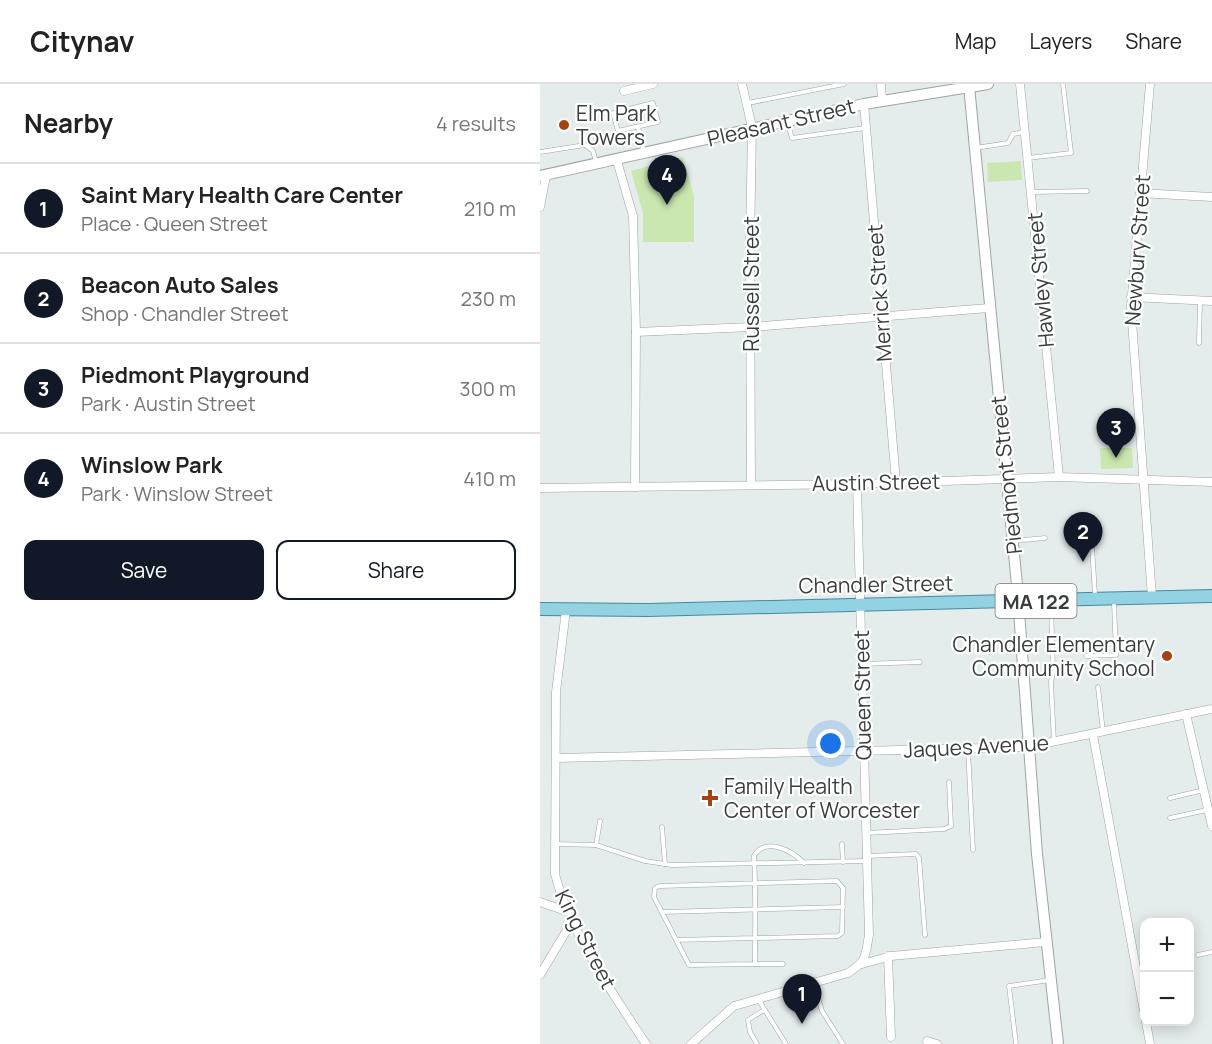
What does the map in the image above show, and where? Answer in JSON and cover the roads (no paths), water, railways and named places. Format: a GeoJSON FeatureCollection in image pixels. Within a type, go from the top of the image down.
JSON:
{"type":"FeatureCollection","features":[{"type":"Feature","properties":{"kind":"main road","name":"Chandler Street"},"geometry":{"type":"LineString","coordinates":[[540,609],[1212,596]]}},
{"type":"Feature","properties":{"kind":"street"},"geometry":{"type":"LineString","coordinates":[[624,91],[653,84]]}},
{"type":"Feature","properties":{"kind":"street","name":"Russell Street"},"geometry":{"type":"LineString","coordinates":[[742,84],[752,127],[751,485]]}},
{"type":"Feature","properties":{"kind":"street"},"geometry":{"type":"LineString","coordinates":[[881,84],[882,100]]}},
{"type":"Feature","properties":{"kind":"street","name":"Pleasant Street"},"geometry":{"type":"LineString","coordinates":[[543,176],[597,166],[752,127],[931,88],[988,84]]}},
{"type":"Feature","properties":{"kind":"street","name":"Hawley Street"},"geometry":{"type":"LineString","coordinates":[[1020,84],[1059,477]]}},
{"type":"Feature","properties":{"kind":"street","name":"Newbury Street"},"geometry":{"type":"LineString","coordinates":[[1150,84],[1131,297],[1152,597]]}},
{"type":"Feature","properties":{"kind":"street","name":"Piedmont Street"},"geometry":{"type":"LineString","coordinates":[[969,86],[1018,601],[1027,747],[1058,1044]]}},
{"type":"Feature","properties":{"kind":"street","name":"Merrick Street"},"geometry":{"type":"LineString","coordinates":[[864,104],[896,482]]}},
{"type":"Feature","properties":{"kind":"street"},"geometry":{"type":"LineString","coordinates":[[617,161],[633,216],[636,332],[635,487]]}},
{"type":"Feature","properties":{"kind":"street"},"geometry":{"type":"LineString","coordinates":[[540,207],[543,176]]}},
{"type":"Feature","properties":{"kind":"street"},"geometry":{"type":"LineString","coordinates":[[1140,193],[1212,197]]}},
{"type":"Feature","properties":{"kind":"street"},"geometry":{"type":"LineString","coordinates":[[1131,297],[1212,300]]}},
{"type":"Feature","properties":{"kind":"street"},"geometry":{"type":"LineString","coordinates":[[636,332],[751,327],[989,308]]}},
{"type":"Feature","properties":{"kind":"street","name":"Austin Street"},"geometry":{"type":"LineString","coordinates":[[540,488],[857,484],[1059,477],[1212,482]]}},
{"type":"Feature","properties":{"kind":"street","name":"Queen Street"},"geometry":{"type":"LineString","coordinates":[[857,484],[869,935],[862,964]]}},
{"type":"Feature","properties":{"kind":"street","name":"King Street"},"geometry":{"type":"LineString","coordinates":[[566,610],[556,692],[555,874],[571,916],[603,976],[646,1044]]}},
{"type":"Feature","properties":{"kind":"street","name":"Jaques Avenue"},"geometry":{"type":"LineString","coordinates":[[556,758],[1027,747],[1212,709]]}},
{"type":"Feature","properties":{"kind":"street"},"geometry":{"type":"LineString","coordinates":[[1186,714],[1212,826]]}},
{"type":"Feature","properties":{"kind":"street"},"geometry":{"type":"LineString","coordinates":[[1093,735],[1140,989]]}},
{"type":"Feature","properties":{"kind":"street"},"geometry":{"type":"LineString","coordinates":[[540,902],[571,916],[540,975]]}},
{"type":"Feature","properties":{"kind":"street"},"geometry":{"type":"LineString","coordinates":[[691,1044],[734,1006],[848,973],[862,964],[888,956],[1046,942]]}},
{"type":"Feature","properties":{"kind":"street"},"geometry":{"type":"LineString","coordinates":[[888,956],[891,1038]]}},
{"type":"Feature","properties":{"kind":"street"},"geometry":{"type":"LineString","coordinates":[[1147,1026],[1150,1044]]}},
{"type":"Feature","properties":{"kind":"street"},"geometry":{"type":"LineString","coordinates":[[927,1041],[937,1044]]}},
{"type":"Feature","properties":{"kind":"lane"},"geometry":{"type":"LineString","coordinates":[[747,104],[844,84]]}},
{"type":"Feature","properties":{"kind":"lane"},"geometry":{"type":"LineString","coordinates":[[1029,158],[1071,153],[1063,84]]}},
{"type":"Feature","properties":{"kind":"lane"},"geometry":{"type":"LineString","coordinates":[[653,103],[658,122],[638,127],[618,131],[613,113],[653,103]]}},
{"type":"Feature","properties":{"kind":"lane"},"geometry":{"type":"LineString","coordinates":[[788,120],[792,138],[866,128]]}},
{"type":"Feature","properties":{"kind":"lane"},"geometry":{"type":"LineString","coordinates":[[638,127],[644,154]]}},
{"type":"Feature","properties":{"kind":"lane"},"geometry":{"type":"LineString","coordinates":[[974,148],[1008,143],[1012,134],[1026,132]]}},
{"type":"Feature","properties":{"kind":"lane"},"geometry":{"type":"LineString","coordinates":[[540,152],[585,145],[593,151],[597,166]]}},
{"type":"Feature","properties":{"kind":"lane"},"geometry":{"type":"LineString","coordinates":[[1032,192],[1087,191]]}},
{"type":"Feature","properties":{"kind":"lane"},"geometry":{"type":"LineString","coordinates":[[1199,343],[1201,300]]}},
{"type":"Feature","properties":{"kind":"lane"},"geometry":{"type":"LineString","coordinates":[[1012,541],[1046,538]]}},
{"type":"Feature","properties":{"kind":"lane"},"geometry":{"type":"LineString","coordinates":[[1092,546],[1096,599]]}},
{"type":"Feature","properties":{"kind":"lane"},"geometry":{"type":"LineString","coordinates":[[1086,656],[1116,655],[1113,598]]}},
{"type":"Feature","properties":{"kind":"lane"},"geometry":{"type":"LineString","coordinates":[[1051,600],[1054,743]]}},
{"type":"Feature","properties":{"kind":"lane"},"geometry":{"type":"LineString","coordinates":[[861,664],[920,662]]}},
{"type":"Feature","properties":{"kind":"lane"},"geometry":{"type":"LineString","coordinates":[[1098,687],[1103,733]]}},
{"type":"Feature","properties":{"kind":"lane"},"geometry":{"type":"LineString","coordinates":[[968,748],[973,850]]}},
{"type":"Feature","properties":{"kind":"lane"},"geometry":{"type":"LineString","coordinates":[[865,833],[944,829],[951,826],[949,782]]}},
{"type":"Feature","properties":{"kind":"lane"},"geometry":{"type":"LineString","coordinates":[[1170,798],[1204,790]]}},
{"type":"Feature","properties":{"kind":"lane"},"geometry":{"type":"LineString","coordinates":[[1170,818],[1209,810]]}},
{"type":"Feature","properties":{"kind":"lane"},"geometry":{"type":"LineString","coordinates":[[596,845],[600,821]]}},
{"type":"Feature","properties":{"kind":"lane"},"geometry":{"type":"LineString","coordinates":[[662,827],[665,864]]}},
{"type":"Feature","properties":{"kind":"lane"},"geometry":{"type":"LineString","coordinates":[[555,844],[596,845],[611,848],[623,855],[665,864],[843,862],[915,854],[919,858],[925,935]]}},
{"type":"Feature","properties":{"kind":"lane"},"geometry":{"type":"LineString","coordinates":[[842,844],[843,862]]}},
{"type":"Feature","properties":{"kind":"lane"},"geometry":{"type":"LineString","coordinates":[[755,964],[754,856],[762,848],[791,850],[804,863]]}},
{"type":"Feature","properties":{"kind":"lane"},"geometry":{"type":"LineString","coordinates":[[676,940],[837,936],[844,929],[843,888],[837,881],[655,888],[654,897],[662,912],[676,940],[689,965],[783,964]]}},
{"type":"Feature","properties":{"kind":"lane"},"geometry":{"type":"LineString","coordinates":[[662,912],[843,907]]}},
{"type":"Feature","properties":{"kind":"lane"},"geometry":{"type":"LineString","coordinates":[[1198,955],[1212,952]]}},
{"type":"Feature","properties":{"kind":"lane"},"geometry":{"type":"LineString","coordinates":[[1016,1044],[1009,986],[1050,980]]}},
{"type":"Feature","properties":{"kind":"lane"},"geometry":{"type":"LineString","coordinates":[[814,983],[822,1011],[843,1044]]}},
{"type":"Feature","properties":{"kind":"lane"},"geometry":{"type":"LineString","coordinates":[[758,998],[786,1044]]}},
{"type":"Feature","properties":{"kind":"lane"},"geometry":{"type":"LineString","coordinates":[[757,1044],[750,1032],[748,1020],[765,1010]]}},
{"type":"Feature","properties":{"kind":"place","name":"Elm Park Towers"},"geometry":{"type":"Point","coordinates":[564,125]}},
{"type":"Feature","properties":{"kind":"place","name":"Winslow Park"},"geometry":{"type":"Point","coordinates":[667,205]}},
{"type":"Feature","properties":{"kind":"place","name":"Piedmont Playground"},"geometry":{"type":"Point","coordinates":[1116,458]}},
{"type":"Feature","properties":{"kind":"place","name":"Beacon Auto Sales"},"geometry":{"type":"Point","coordinates":[1083,562]}},
{"type":"Feature","properties":{"kind":"place","name":"Chandler Elementary Community School"},"geometry":{"type":"Point","coordinates":[1167,656]}},
{"type":"Feature","properties":{"kind":"place","name":"Family Health Center of Worcester"},"geometry":{"type":"Point","coordinates":[710,798]}},
{"type":"Feature","properties":{"kind":"place","name":"Saint Mary Health Care Center"},"geometry":{"type":"Point","coordinates":[802,1024]}}]}
